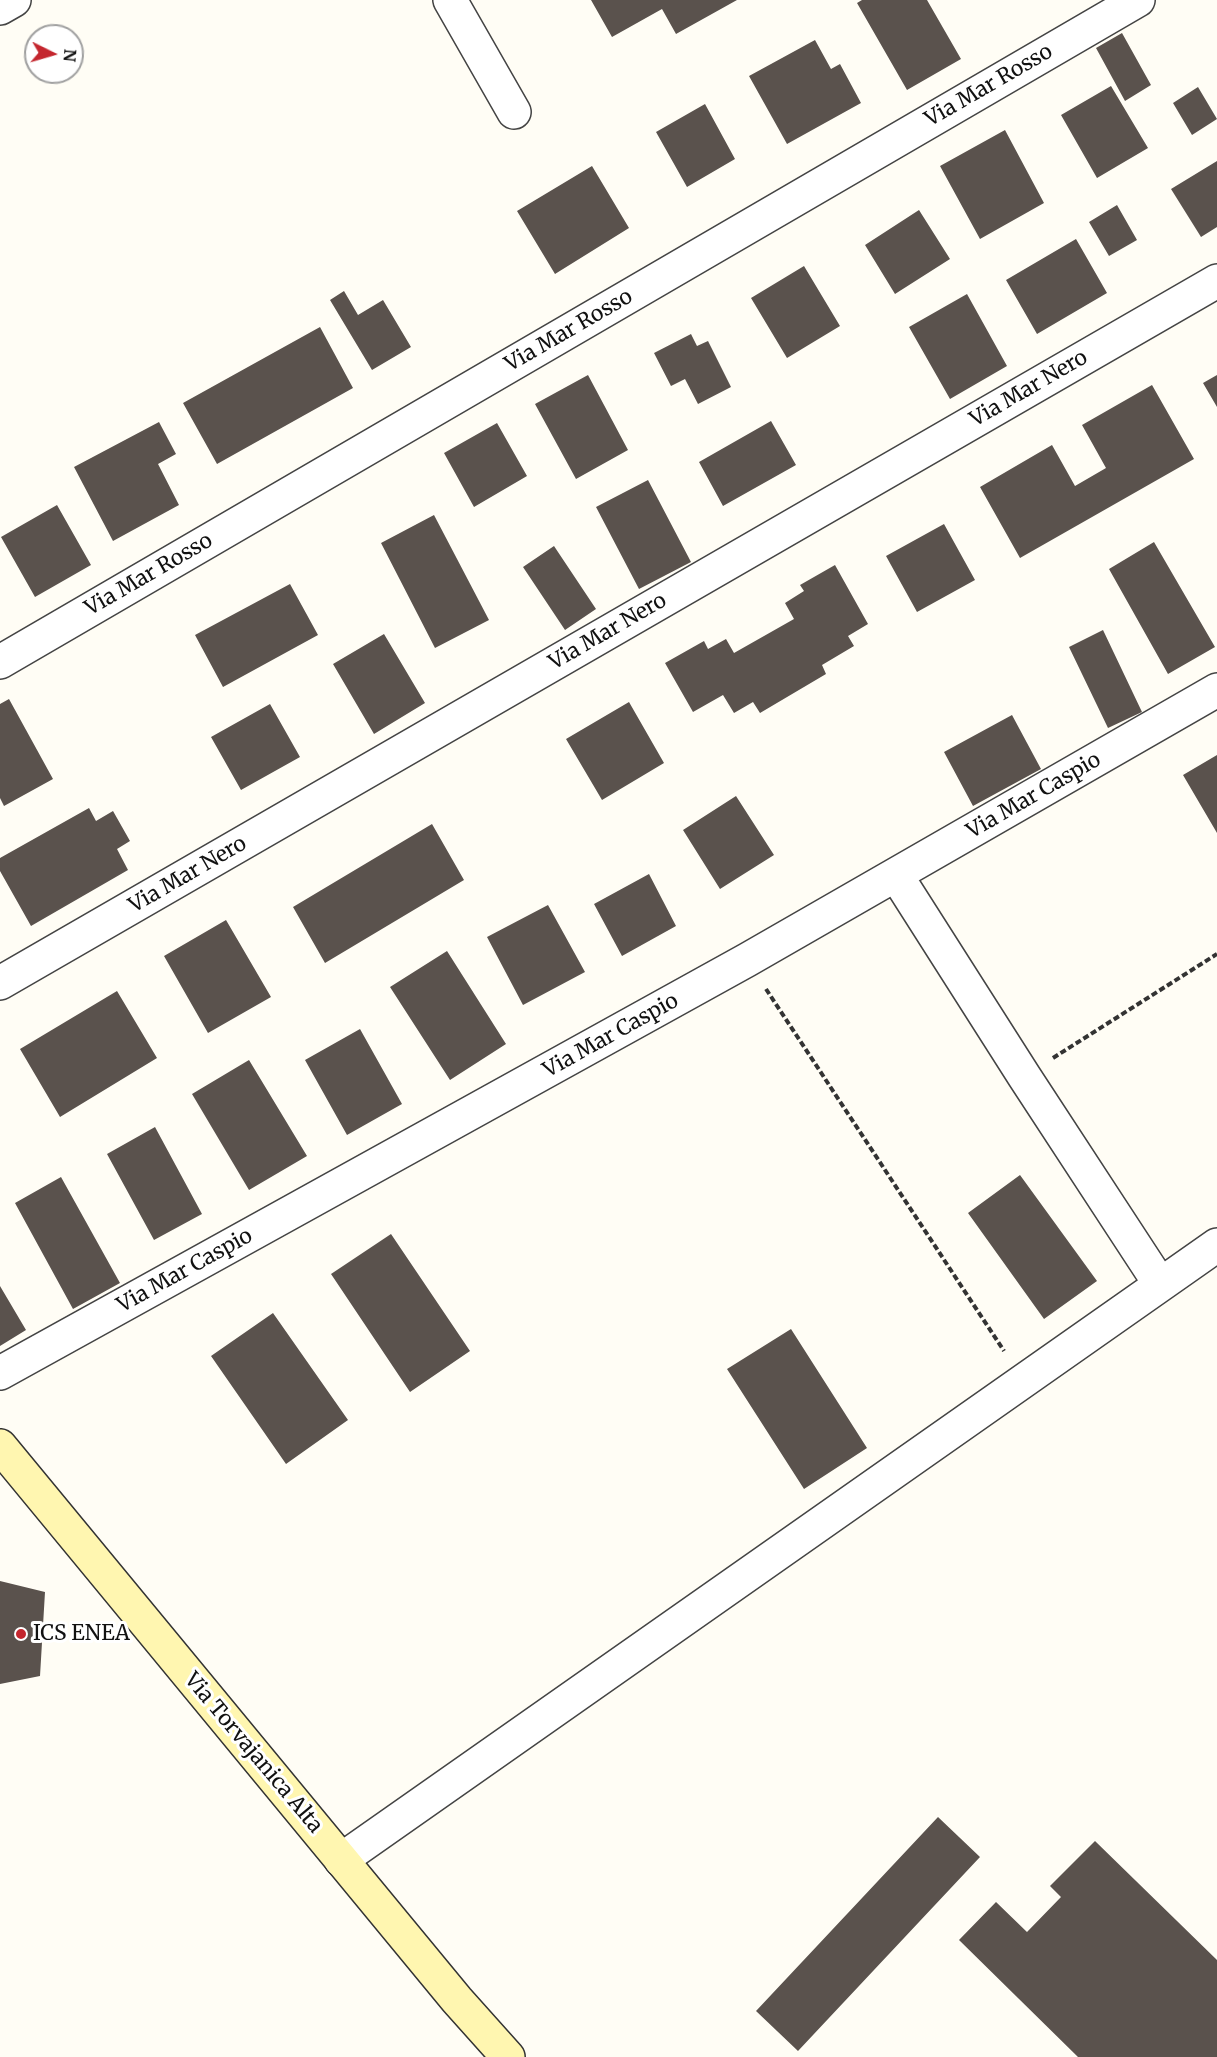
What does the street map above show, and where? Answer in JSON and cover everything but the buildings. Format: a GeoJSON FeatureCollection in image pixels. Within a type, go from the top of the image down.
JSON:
{"type":"FeatureCollection","features":[{"type":"Feature","properties":{"kind":"street"},"geometry":{"type":"LineString","coordinates":[[0,8],[14,0]]}},
{"type":"Feature","properties":{"kind":"street"},"geometry":{"type":"LineString","coordinates":[[450,0],[514,112]]}},
{"type":"Feature","properties":{"kind":"street","name":"Via Mar Rosso"},"geometry":{"type":"LineString","coordinates":[[0,662],[1138,0]]}},
{"type":"Feature","properties":{"kind":"street","name":"Via Mar Nero"},"geometry":{"type":"LineString","coordinates":[[0,983],[1217,281]]}},
{"type":"Feature","properties":{"kind":"street","name":"Via Mar Caspio"},"geometry":{"type":"LineString","coordinates":[[0,1373],[747,960],[1217,690]]}},
{"type":"Feature","properties":{"kind":"street"},"geometry":{"type":"LineString","coordinates":[[896,875],[1160,1284]]}},
{"type":"Feature","properties":{"kind":"street"},"geometry":{"type":"LineString","coordinates":[[341,1860],[1217,1245]]}},
{"type":"Feature","properties":{"kind":"street","name":"Via Torvajanica Alta"},"geometry":{"type":"LineString","coordinates":[[0,1446],[457,2000],[508,2057]]}},
{"type":"Feature","properties":{"kind":"path"},"geometry":{"type":"LineString","coordinates":[[1024,1076],[1217,954]]}},
{"type":"Feature","properties":{"kind":"path"},"geometry":{"type":"LineString","coordinates":[[747,960],[1023,1379]]}},
{"type":"Feature","properties":{"kind":"place","name":"ICS ENEA"},"geometry":{"type":"Point","coordinates":[21,1634]}}]}
